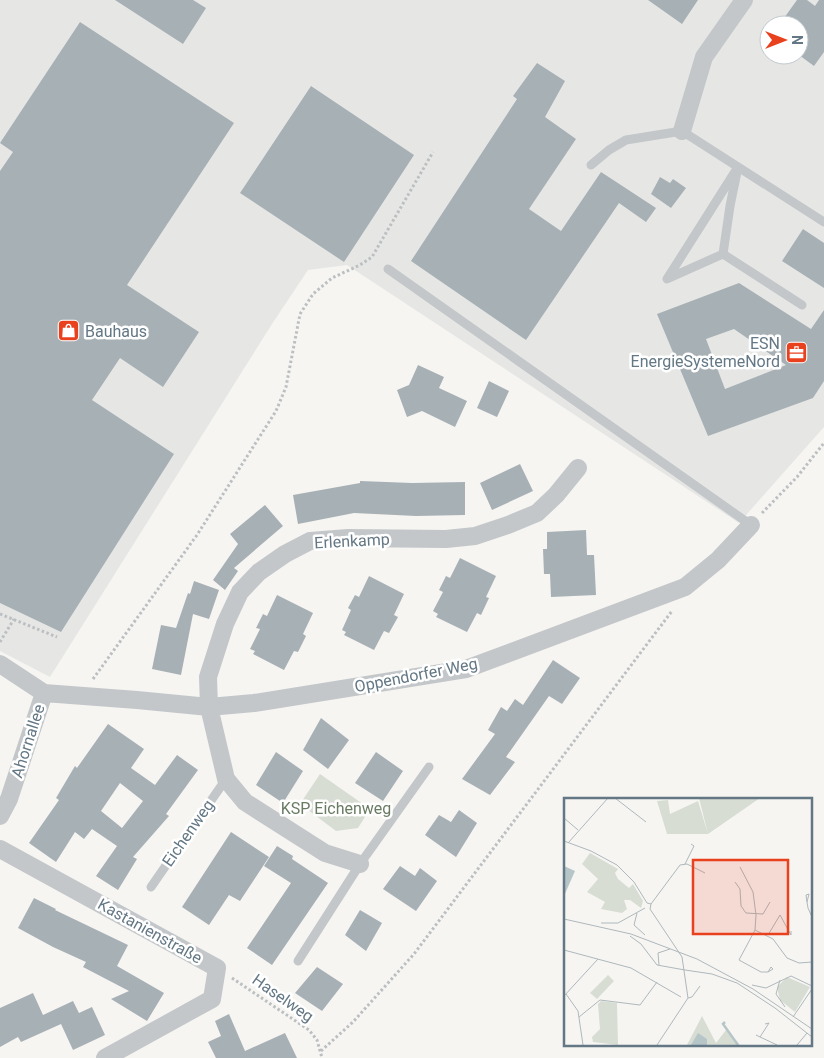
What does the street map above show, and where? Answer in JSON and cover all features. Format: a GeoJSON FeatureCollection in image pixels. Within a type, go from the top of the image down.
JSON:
{"type":"FeatureCollection","features":[{"type":"Feature","properties":{"kind":"street"},"geometry":{"type":"LineString","coordinates":[[682,131],[704,57],[744,0]]}},
{"type":"Feature","properties":{"kind":"street","name":"Erlenkamp"},"geometry":{"type":"LineString","coordinates":[[209,708],[208,677],[225,624],[240,592],[259,572],[285,554],[310,541],[348,538],[446,539],[475,536],[537,513],[556,495],[578,468]]}},
{"type":"Feature","properties":{"kind":"street","name":"Oppendorfer Weg"},"geometry":{"type":"LineString","coordinates":[[44,693],[209,708],[254,703],[466,669],[685,587],[718,560],[751,525]]}},
{"type":"Feature","properties":{"kind":"street"},"geometry":{"type":"LineString","coordinates":[[0,664],[44,693]]}},
{"type":"Feature","properties":{"kind":"street","name":"Ahornallee"},"geometry":{"type":"LineString","coordinates":[[0,816],[9,799],[44,693]]}},
{"type":"Feature","properties":{"kind":"street","name":"Eichenweg"},"geometry":{"type":"LineString","coordinates":[[209,708],[226,778],[245,802],[325,853],[360,864]]}},
{"type":"Feature","properties":{"kind":"street","name":"Kastanienstraße"},"geometry":{"type":"LineString","coordinates":[[0,849],[216,968],[212,999],[105,1058]]}},
{"type":"Feature","properties":{"kind":"lane"},"geometry":{"type":"LineString","coordinates":[[592,164],[609,150],[626,140],[682,131],[824,222]]}},
{"type":"Feature","properties":{"kind":"lane"},"geometry":{"type":"LineString","coordinates":[[724,254],[730,206],[738,167]]}},
{"type":"Feature","properties":{"kind":"lane"},"geometry":{"type":"LineString","coordinates":[[724,254],[667,280],[738,167]]}},
{"type":"Feature","properties":{"kind":"lane"},"geometry":{"type":"LineString","coordinates":[[724,254],[802,305]]}},
{"type":"Feature","properties":{"kind":"lane"},"geometry":{"type":"LineString","coordinates":[[388,269],[751,525]]}},
{"type":"Feature","properties":{"kind":"lane"},"geometry":{"type":"LineString","coordinates":[[298,961],[360,864],[429,767]]}},
{"type":"Feature","properties":{"kind":"lane","name":"Eichenweg"},"geometry":{"type":"LineString","coordinates":[[151,887],[226,778]]}},
{"type":"Feature","properties":{"kind":"path"},"geometry":{"type":"LineString","coordinates":[[81,696],[197,535],[276,411],[286,387],[300,314],[313,294],[332,278],[360,265],[372,257],[433,152]]}},
{"type":"Feature","properties":{"kind":"path"},"geometry":{"type":"LineString","coordinates":[[751,525],[796,477],[824,443]]}},
{"type":"Feature","properties":{"kind":"path"},"geometry":{"type":"LineString","coordinates":[[321,1052],[354,1022],[414,954],[675,606],[685,587]]}},
{"type":"Feature","properties":{"kind":"path"},"geometry":{"type":"LineString","coordinates":[[0,614],[58,637]]}},
{"type":"Feature","properties":{"kind":"path"},"geometry":{"type":"LineString","coordinates":[[0,642],[14,618]]}},
{"type":"Feature","properties":{"kind":"path","name":"Haselweg"},"geometry":{"type":"LineString","coordinates":[[216,968],[302,1024],[317,1040],[322,1058]]}},
{"type":"Feature","properties":{"kind":"shaded area"},"geometry":{"type":"Polygon","coordinates":[[[0,0],[824,0],[824,427],[739,523],[347,265],[308,270],[50,677],[0,651],[0,0]]]}},
{"type":"Feature","properties":{"kind":"green space","name":"KSP Eichenweg"},"geometry":{"type":"Polygon","coordinates":[[[320,774],[370,809],[358,828],[336,831],[300,804],[320,774]]]}},
{"type":"Feature","properties":{"kind":"building"},"geometry":{"type":"Polygon","coordinates":[[[115,0],[193,0],[206,8],[183,44],[115,0]]]}},
{"type":"Feature","properties":{"kind":"building"},"geometry":{"type":"Polygon","coordinates":[[[648,0],[698,0],[682,24],[648,0]]]}},
{"type":"Feature","properties":{"kind":"building"},"geometry":{"type":"Polygon","coordinates":[[[797,0],[807,0],[815,6],[819,0],[824,0],[824,52],[814,66],[809,62],[809,15],[786,15],[797,0]]]}},
{"type":"Feature","properties":{"kind":"building","name":"Bauhaus"},"geometry":{"type":"Polygon","coordinates":[[[80,22],[234,123],[127,285],[199,332],[163,387],[120,358],[92,400],[174,454],[61,632],[0,603],[0,171],[13,152],[0,143],[80,22]]]}},
{"type":"Feature","properties":{"kind":"building"},"geometry":{"type":"Polygon","coordinates":[[[537,63],[565,81],[545,117],[576,139],[529,209],[561,231],[601,172],[656,208],[646,222],[619,203],[526,340],[411,261],[517,99],[513,96],[537,63]]]}},
{"type":"Feature","properties":{"kind":"building"},"geometry":{"type":"Polygon","coordinates":[[[311,86],[414,155],[344,262],[240,193],[311,86]]]}},
{"type":"Feature","properties":{"kind":"building"},"geometry":{"type":"Polygon","coordinates":[[[660,177],[670,183],[673,179],[686,188],[671,208],[651,194],[660,177]]]}},
{"type":"Feature","properties":{"kind":"building"},"geometry":{"type":"Polygon","coordinates":[[[803,229],[824,243],[824,288],[782,261],[803,229]]]}},
{"type":"Feature","properties":{"kind":"building","name":"ESN EnergieSystemeNord"},"geometry":{"type":"Polygon","coordinates":[[[739,283],[811,329],[824,310],[824,381],[813,398],[708,436],[657,314],[739,283]],[[734,329],[706,339],[725,389],[786,365],[734,329]]]}},
{"type":"Feature","properties":{"kind":"building"},"geometry":{"type":"Polygon","coordinates":[[[418,365],[444,377],[439,388],[467,401],[455,427],[422,411],[407,417],[397,390],[409,385],[418,365]]]}},
{"type":"Feature","properties":{"kind":"building"},"geometry":{"type":"Polygon","coordinates":[[[489,381],[509,391],[497,417],[477,408],[489,381]]]}},
{"type":"Feature","properties":{"kind":"building"},"geometry":{"type":"Polygon","coordinates":[[[520,464],[533,491],[492,510],[480,483],[520,464]]]}},
{"type":"Feature","properties":{"kind":"building"},"geometry":{"type":"Polygon","coordinates":[[[360,481],[412,483],[465,482],[465,515],[416,516],[354,513],[298,524],[293,495],[360,483],[360,481]]]}},
{"type":"Feature","properties":{"kind":"building"},"geometry":{"type":"Polygon","coordinates":[[[265,505],[283,526],[234,568],[238,571],[225,590],[213,580],[238,544],[230,534],[265,505]]]}},
{"type":"Feature","properties":{"kind":"building"},"geometry":{"type":"Polygon","coordinates":[[[586,530],[587,555],[594,555],[596,595],[551,597],[550,574],[544,574],[543,549],[547,549],[547,532],[586,530]]]}},
{"type":"Feature","properties":{"kind":"building"},"geometry":{"type":"Polygon","coordinates":[[[460,558],[496,576],[486,597],[489,598],[481,615],[477,613],[467,632],[436,617],[438,614],[433,611],[443,592],[439,590],[446,576],[450,578],[460,558]]]}},
{"type":"Feature","properties":{"kind":"building"},"geometry":{"type":"Polygon","coordinates":[[[369,576],[404,594],[394,615],[398,617],[389,633],[384,631],[374,650],[344,635],[346,632],[342,630],[351,610],[348,608],[355,595],[359,597],[369,576]]]}},
{"type":"Feature","properties":{"kind":"building"},"geometry":{"type":"Polygon","coordinates":[[[194,581],[219,590],[209,619],[193,614],[181,675],[152,669],[161,625],[176,628],[194,581]]]}},
{"type":"Feature","properties":{"kind":"building"},"geometry":{"type":"Polygon","coordinates":[[[277,595],[313,613],[303,634],[306,636],[298,652],[294,651],[284,670],[253,654],[255,651],[250,649],[260,629],[256,628],[263,614],[267,616],[277,595]]]}},
{"type":"Feature","properties":{"kind":"building"},"geometry":{"type":"Polygon","coordinates":[[[553,660],[580,678],[562,704],[549,696],[506,757],[515,762],[490,795],[462,779],[495,734],[488,730],[501,707],[507,711],[515,699],[523,705],[553,660]]]}},
{"type":"Feature","properties":{"kind":"building"},"geometry":{"type":"Polygon","coordinates":[[[321,718],[349,740],[328,769],[303,750],[321,718]]]}},
{"type":"Feature","properties":{"kind":"building"},"geometry":{"type":"Polygon","coordinates":[[[108,724],[144,749],[131,768],[155,785],[177,755],[198,770],[166,814],[169,816],[133,857],[137,859],[118,890],[96,876],[117,846],[92,829],[84,839],[75,832],[56,862],[29,843],[59,800],[56,798],[75,766],[77,768],[108,724]],[[120,783],[101,811],[122,828],[143,801],[120,783]]]}},
{"type":"Feature","properties":{"kind":"building"},"geometry":{"type":"Polygon","coordinates":[[[276,752],[303,771],[283,803],[256,785],[276,752]]]}},
{"type":"Feature","properties":{"kind":"building"},"geometry":{"type":"Polygon","coordinates":[[[376,752],[403,771],[383,801],[355,783],[376,752]]]}},
{"type":"Feature","properties":{"kind":"building"},"geometry":{"type":"Polygon","coordinates":[[[459,810],[477,823],[456,857],[425,835],[439,815],[451,822],[459,810]]]}},
{"type":"Feature","properties":{"kind":"building"},"geometry":{"type":"Polygon","coordinates":[[[231,832],[269,857],[240,901],[229,895],[209,925],[182,907],[231,832]]]}},
{"type":"Feature","properties":{"kind":"building"},"geometry":{"type":"Polygon","coordinates":[[[277,846],[293,856],[292,859],[328,883],[272,965],[247,948],[291,883],[264,866],[277,846]]]}},
{"type":"Feature","properties":{"kind":"building"},"geometry":{"type":"Polygon","coordinates":[[[400,866],[415,876],[420,868],[437,881],[416,911],[383,889],[400,866]]]}},
{"type":"Feature","properties":{"kind":"building"},"geometry":{"type":"Polygon","coordinates":[[[34,898],[128,945],[117,966],[164,993],[147,1021],[111,999],[129,991],[83,967],[86,962],[18,928],[34,898]]]}},
{"type":"Feature","properties":{"kind":"building"},"geometry":{"type":"Polygon","coordinates":[[[360,910],[382,923],[366,951],[345,935],[360,910]]]}},
{"type":"Feature","properties":{"kind":"building"},"geometry":{"type":"Polygon","coordinates":[[[317,967],[343,984],[322,1011],[295,993],[317,967]]]}},
{"type":"Feature","properties":{"kind":"building"},"geometry":{"type":"Polygon","coordinates":[[[33,993],[43,1015],[73,1001],[79,1013],[92,1007],[105,1035],[73,1050],[61,1024],[21,1042],[18,1037],[0,1047],[0,1008],[33,993]]]}},
{"type":"Feature","properties":{"kind":"building"},"geometry":{"type":"Polygon","coordinates":[[[229,1014],[245,1051],[285,1033],[297,1058],[216,1058],[208,1042],[221,1036],[215,1021],[229,1014]]]}},
{"type":"Feature","properties":{"kind":"place","name":"Bauhaus"},"geometry":{"type":"Point","coordinates":[69,331]}},
{"type":"Feature","properties":{"kind":"place","name":"ESN EnergieSystemeNord"},"geometry":{"type":"Point","coordinates":[796,352]}}]}
